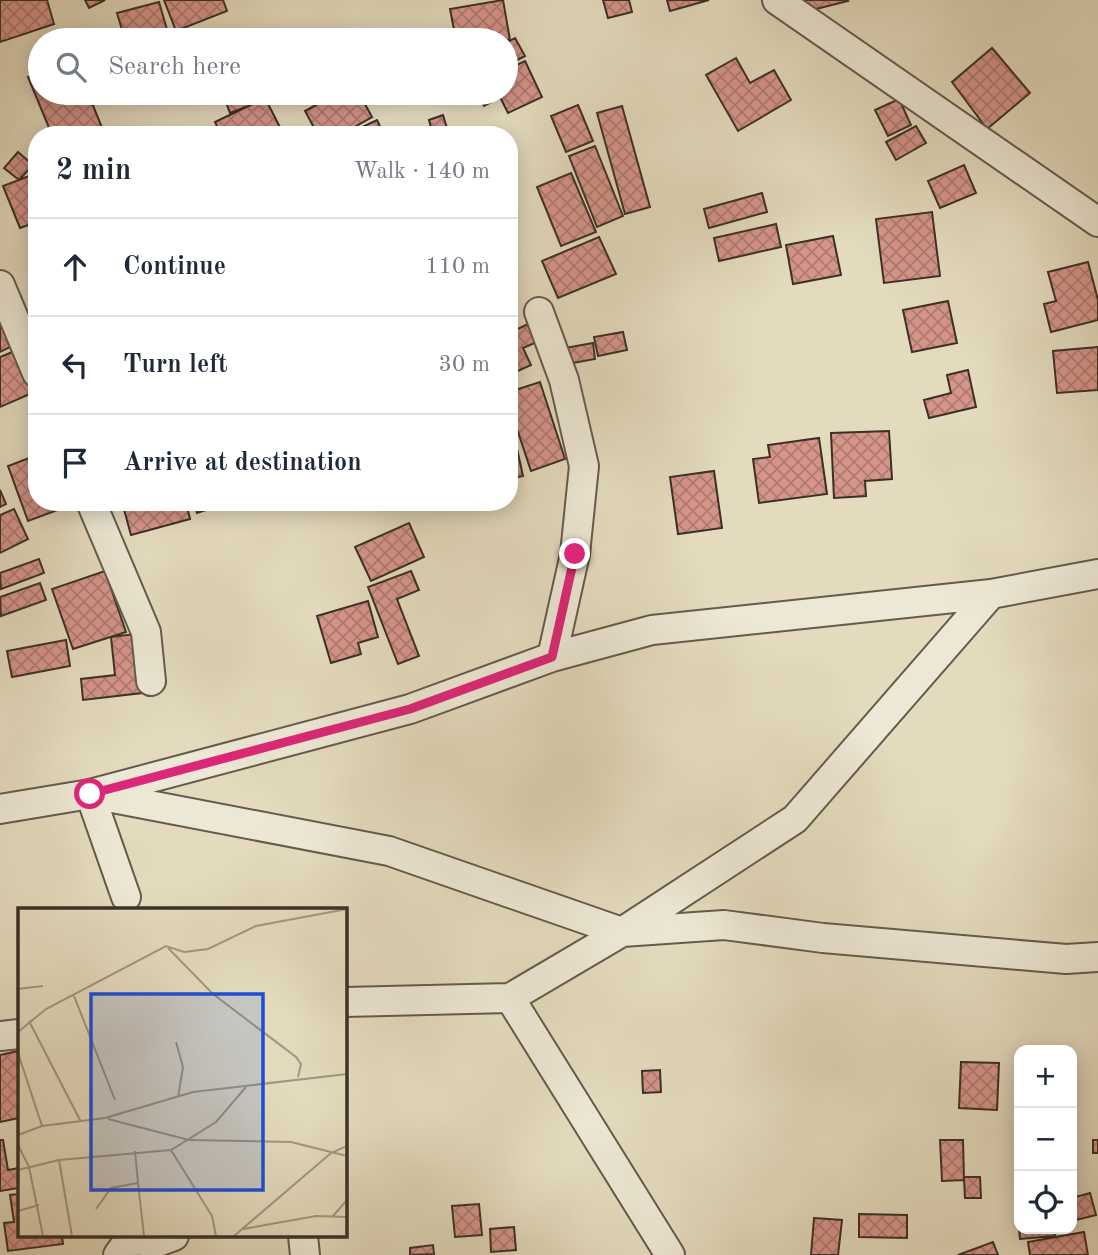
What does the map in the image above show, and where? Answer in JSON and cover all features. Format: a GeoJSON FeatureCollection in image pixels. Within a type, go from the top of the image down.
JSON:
{"type":"FeatureCollection","features":[{"type":"Feature","properties":{"kind":"street"},"geometry":{"type":"LineString","coordinates":[[777,0],[1098,222]]}},
{"type":"Feature","properties":{"kind":"street"},"geometry":{"type":"LineString","coordinates":[[0,285],[28,352]]}},
{"type":"Feature","properties":{"kind":"street"},"geometry":{"type":"LineString","coordinates":[[539,312],[564,380],[584,466],[575,554],[552,657]]}},
{"type":"Feature","properties":{"kind":"street"},"geometry":{"type":"LineString","coordinates":[[95,511],[146,632],[151,681]]}},
{"type":"Feature","properties":{"kind":"street"},"geometry":{"type":"LineString","coordinates":[[0,809],[90,794],[410,709],[552,657],[652,630],[990,594],[1098,573]]}},
{"type":"Feature","properties":{"kind":"street"},"geometry":{"type":"LineString","coordinates":[[346,1002],[510,998],[622,932],[795,819],[990,594]]}},
{"type":"Feature","properties":{"kind":"street"},"geometry":{"type":"LineString","coordinates":[[90,794],[388,851],[622,932],[724,925],[823,938],[1039,956],[1098,957]]}},
{"type":"Feature","properties":{"kind":"street"},"geometry":{"type":"LineString","coordinates":[[90,794],[126,897]]}},
{"type":"Feature","properties":{"kind":"street"},"geometry":{"type":"LineString","coordinates":[[510,998],[670,1255]]}},
{"type":"Feature","properties":{"kind":"street"},"geometry":{"type":"LineString","coordinates":[[0,1036],[18,1034]]}},
{"type":"Feature","properties":{"kind":"street"},"geometry":{"type":"LineString","coordinates":[[118,1255],[129,1240],[158,1242],[169,1238]]}},
{"type":"Feature","properties":{"kind":"building"},"geometry":{"type":"Polygon","coordinates":[[[0,0],[47,0],[54,24],[42,28],[28,28],[28,33],[0,42],[0,0]]]}},
{"type":"Feature","properties":{"kind":"building"},"geometry":{"type":"Polygon","coordinates":[[[85,0],[105,0],[89,8],[85,0]]]}},
{"type":"Feature","properties":{"kind":"building"},"geometry":{"type":"Polygon","coordinates":[[[164,0],[223,0],[227,11],[184,28],[175,28],[164,0]]]}},
{"type":"Feature","properties":{"kind":"building"},"geometry":{"type":"Polygon","coordinates":[[[503,0],[508,28],[454,28],[450,9],[503,0]]]}},
{"type":"Feature","properties":{"kind":"building"},"geometry":{"type":"Polygon","coordinates":[[[603,0],[629,0],[632,12],[608,18],[603,0]]]}},
{"type":"Feature","properties":{"kind":"building"},"geometry":{"type":"Polygon","coordinates":[[[667,0],[709,0],[670,11],[667,0]]]}},
{"type":"Feature","properties":{"kind":"building"},"geometry":{"type":"Polygon","coordinates":[[[805,0],[847,0],[848,1],[808,11],[805,0]]]}},
{"type":"Feature","properties":{"kind":"building"},"geometry":{"type":"Polygon","coordinates":[[[159,2],[167,28],[121,28],[117,13],[159,2]]]}},
{"type":"Feature","properties":{"kind":"building"},"geometry":{"type":"Polygon","coordinates":[[[518,43],[525,56],[518,60],[518,43]]]}},
{"type":"Feature","properties":{"kind":"building"},"geometry":{"type":"Polygon","coordinates":[[[992,48],[1030,93],[987,129],[952,82],[992,48]]]}},
{"type":"Feature","properties":{"kind":"building"},"geometry":{"type":"Polygon","coordinates":[[[736,58],[750,83],[774,70],[791,100],[738,131],[706,75],[736,58]]]}},
{"type":"Feature","properties":{"kind":"building"},"geometry":{"type":"Polygon","coordinates":[[[525,61],[542,97],[508,113],[504,105],[518,105],[518,64],[525,61]]]}},
{"type":"Feature","properties":{"kind":"building"},"geometry":{"type":"Polygon","coordinates":[[[899,99],[911,125],[888,136],[875,110],[899,99]]]}},
{"type":"Feature","properties":{"kind":"building"},"geometry":{"type":"Polygon","coordinates":[[[40,105],[93,105],[101,126],[48,126],[40,105]]]}},
{"type":"Feature","properties":{"kind":"building"},"geometry":{"type":"Polygon","coordinates":[[[227,105],[249,105],[249,106],[230,113],[227,105]]]}},
{"type":"Feature","properties":{"kind":"building"},"geometry":{"type":"Polygon","coordinates":[[[250,105],[269,105],[279,126],[217,126],[215,122],[250,105]]]}},
{"type":"Feature","properties":{"kind":"building"},"geometry":{"type":"Polygon","coordinates":[[[316,105],[366,105],[372,117],[356,126],[313,126],[305,111],[316,105]]]}},
{"type":"Feature","properties":{"kind":"building"},"geometry":{"type":"Polygon","coordinates":[[[578,105],[593,141],[566,152],[551,116],[578,105]]]}},
{"type":"Feature","properties":{"kind":"building"},"geometry":{"type":"Polygon","coordinates":[[[622,106],[650,207],[625,214],[597,113],[622,106]]]}},
{"type":"Feature","properties":{"kind":"building"},"geometry":{"type":"Polygon","coordinates":[[[443,115],[446,126],[431,126],[429,120],[443,115]]]}},
{"type":"Feature","properties":{"kind":"building"},"geometry":{"type":"Polygon","coordinates":[[[377,120],[380,126],[364,126],[377,120]]]}},
{"type":"Feature","properties":{"kind":"building"},"geometry":{"type":"Polygon","coordinates":[[[916,126],[926,143],[896,160],[886,142],[916,126]]]}},
{"type":"Feature","properties":{"kind":"building"},"geometry":{"type":"Polygon","coordinates":[[[595,146],[623,216],[597,227],[569,156],[595,146]]]}},
{"type":"Feature","properties":{"kind":"building"},"geometry":{"type":"Polygon","coordinates":[[[18,152],[28,161],[28,170],[19,180],[4,168],[18,152]]]}},
{"type":"Feature","properties":{"kind":"building"},"geometry":{"type":"Polygon","coordinates":[[[964,165],[976,193],[940,208],[928,181],[964,165]]]}},
{"type":"Feature","properties":{"kind":"building"},"geometry":{"type":"Polygon","coordinates":[[[571,173],[596,232],[561,246],[537,187],[571,173]]]}},
{"type":"Feature","properties":{"kind":"building"},"geometry":{"type":"Polygon","coordinates":[[[28,176],[28,225],[20,228],[3,186],[28,176]]]}},
{"type":"Feature","properties":{"kind":"building"},"geometry":{"type":"Polygon","coordinates":[[[762,193],[767,212],[709,228],[704,209],[762,193]]]}},
{"type":"Feature","properties":{"kind":"building"},"geometry":{"type":"Polygon","coordinates":[[[932,212],[940,276],[884,283],[876,219],[932,212]]]}},
{"type":"Feature","properties":{"kind":"building"},"geometry":{"type":"Polygon","coordinates":[[[776,224],[781,247],[719,261],[714,238],[776,224]]]}},
{"type":"Feature","properties":{"kind":"building"},"geometry":{"type":"Polygon","coordinates":[[[833,236],[841,275],[793,284],[786,245],[833,236]]]}},
{"type":"Feature","properties":{"kind":"building"},"geometry":{"type":"Polygon","coordinates":[[[599,237],[616,274],[558,298],[542,261],[599,237]]]}},
{"type":"Feature","properties":{"kind":"building"},"geometry":{"type":"Polygon","coordinates":[[[1088,262],[1098,300],[1098,320],[1051,332],[1044,304],[1056,301],[1048,272],[1088,262]]]}},
{"type":"Feature","properties":{"kind":"building"},"geometry":{"type":"Polygon","coordinates":[[[948,301],[957,343],[912,352],[903,310],[948,301]]]}},
{"type":"Feature","properties":{"kind":"building"},"geometry":{"type":"Polygon","coordinates":[[[0,310],[16,344],[0,352],[0,310]]]}},
{"type":"Feature","properties":{"kind":"building"},"geometry":{"type":"Polygon","coordinates":[[[528,324],[537,342],[523,348],[531,365],[518,371],[518,329],[528,324]]]}},
{"type":"Feature","properties":{"kind":"building"},"geometry":{"type":"Polygon","coordinates":[[[623,332],[627,350],[598,356],[594,337],[623,332]]]}},
{"type":"Feature","properties":{"kind":"building"},"geometry":{"type":"Polygon","coordinates":[[[593,343],[595,359],[567,364],[565,348],[593,343]]]}},
{"type":"Feature","properties":{"kind":"building"},"geometry":{"type":"Polygon","coordinates":[[[1098,347],[1098,390],[1057,393],[1053,351],[1098,347]]]}},
{"type":"Feature","properties":{"kind":"building"},"geometry":{"type":"Polygon","coordinates":[[[19,349],[28,370],[28,395],[0,407],[0,357],[19,349]]]}},
{"type":"Feature","properties":{"kind":"building"},"geometry":{"type":"Polygon","coordinates":[[[968,370],[976,407],[929,418],[924,400],[951,393],[947,375],[968,370]]]}},
{"type":"Feature","properties":{"kind":"building"},"geometry":{"type":"Polygon","coordinates":[[[540,382],[565,459],[531,471],[518,432],[518,389],[540,382]]]}},
{"type":"Feature","properties":{"kind":"building"},"geometry":{"type":"Polygon","coordinates":[[[889,431],[892,479],[865,481],[866,496],[834,498],[831,433],[889,431]]]}},
{"type":"Feature","properties":{"kind":"building"},"geometry":{"type":"Polygon","coordinates":[[[819,438],[827,494],[759,503],[753,459],[770,457],[768,445],[819,438]]]}},
{"type":"Feature","properties":{"kind":"building"},"geometry":{"type":"Polygon","coordinates":[[[518,453],[523,476],[518,477],[518,453]]]}},
{"type":"Feature","properties":{"kind":"building"},"geometry":{"type":"Polygon","coordinates":[[[28,458],[28,511],[55,511],[28,521],[8,466],[28,458]]]}},
{"type":"Feature","properties":{"kind":"building"},"geometry":{"type":"Polygon","coordinates":[[[714,471],[722,528],[678,534],[670,477],[714,471]]]}},
{"type":"Feature","properties":{"kind":"building"},"geometry":{"type":"Polygon","coordinates":[[[0,490],[6,504],[0,507],[0,490]]]}},
{"type":"Feature","properties":{"kind":"building"},"geometry":{"type":"Polygon","coordinates":[[[14,509],[28,539],[0,553],[0,515],[14,509]]]}},
{"type":"Feature","properties":{"kind":"building"},"geometry":{"type":"Polygon","coordinates":[[[124,511],[188,511],[190,519],[131,535],[124,511]]]}},
{"type":"Feature","properties":{"kind":"building"},"geometry":{"type":"Polygon","coordinates":[[[409,523],[424,557],[371,581],[355,547],[409,523]]]}},
{"type":"Feature","properties":{"kind":"building"},"geometry":{"type":"Polygon","coordinates":[[[39,559],[44,573],[1,589],[0,573],[39,559]]]}},
{"type":"Feature","properties":{"kind":"building"},"geometry":{"type":"Polygon","coordinates":[[[105,571],[126,632],[73,649],[52,589],[105,571]]]}},
{"type":"Feature","properties":{"kind":"building"},"geometry":{"type":"Polygon","coordinates":[[[411,571],[419,590],[397,599],[419,656],[398,664],[368,587],[411,571]]]}},
{"type":"Feature","properties":{"kind":"building"},"geometry":{"type":"Polygon","coordinates":[[[40,583],[46,600],[1,616],[0,597],[40,583]]]}},
{"type":"Feature","properties":{"kind":"building"},"geometry":{"type":"Polygon","coordinates":[[[368,601],[378,637],[358,643],[361,654],[331,663],[317,616],[368,601]]]}},
{"type":"Feature","properties":{"kind":"building"},"geometry":{"type":"Polygon","coordinates":[[[135,634],[142,693],[83,700],[81,679],[115,675],[111,637],[135,634]]]}},
{"type":"Feature","properties":{"kind":"building"},"geometry":{"type":"Polygon","coordinates":[[[66,640],[70,666],[12,677],[7,651],[66,640]]]}},
{"type":"Feature","properties":{"kind":"building"},"geometry":{"type":"Polygon","coordinates":[[[18,1051],[18,1118],[0,1122],[0,1055],[18,1051]]]}},
{"type":"Feature","properties":{"kind":"building"},"geometry":{"type":"Polygon","coordinates":[[[961,1062],[999,1063],[997,1110],[959,1108],[961,1062]]]}},
{"type":"Feature","properties":{"kind":"building"},"geometry":{"type":"Polygon","coordinates":[[[660,1070],[661,1092],[643,1093],[642,1071],[660,1070]]]}},
{"type":"Feature","properties":{"kind":"building"},"geometry":{"type":"Polygon","coordinates":[[[0,1140],[3,1140],[8,1170],[18,1168],[18,1188],[0,1191],[0,1140]]]}},
{"type":"Feature","properties":{"kind":"building"},"geometry":{"type":"Polygon","coordinates":[[[940,1140],[963,1140],[964,1180],[942,1181],[940,1140]]]}},
{"type":"Feature","properties":{"kind":"building"},"geometry":{"type":"Polygon","coordinates":[[[1093,1140],[1098,1140],[1098,1153],[1093,1153],[1093,1140]]]}},
{"type":"Feature","properties":{"kind":"building"},"geometry":{"type":"Polygon","coordinates":[[[964,1177],[980,1177],[981,1198],[965,1198],[964,1177]]]}},
{"type":"Feature","properties":{"kind":"building"},"geometry":{"type":"Polygon","coordinates":[[[1090,1193],[1096,1215],[1077,1220],[1077,1197],[1090,1193]]]}},
{"type":"Feature","properties":{"kind":"building"},"geometry":{"type":"Polygon","coordinates":[[[18,1194],[18,1238],[62,1238],[63,1244],[8,1251],[4,1223],[14,1222],[10,1195],[18,1194]]]}},
{"type":"Feature","properties":{"kind":"building"},"geometry":{"type":"Polygon","coordinates":[[[479,1204],[482,1235],[455,1237],[452,1206],[479,1204]]]}},
{"type":"Feature","properties":{"kind":"building"},"geometry":{"type":"Polygon","coordinates":[[[859,1214],[907,1215],[907,1238],[859,1237],[859,1214]]]}},
{"type":"Feature","properties":{"kind":"building"},"geometry":{"type":"Polygon","coordinates":[[[814,1218],[842,1220],[838,1255],[811,1255],[814,1218]]]}},
{"type":"Feature","properties":{"kind":"building"},"geometry":{"type":"Polygon","coordinates":[[[514,1227],[516,1250],[491,1252],[490,1229],[514,1227]]]}},
{"type":"Feature","properties":{"kind":"building"},"geometry":{"type":"Polygon","coordinates":[[[1084,1232],[1088,1255],[1030,1255],[1028,1242],[1084,1232]]]}},
{"type":"Feature","properties":{"kind":"building"},"geometry":{"type":"Polygon","coordinates":[[[1020,1234],[1055,1236],[1020,1239],[1020,1234]]]}},
{"type":"Feature","properties":{"kind":"building"},"geometry":{"type":"Polygon","coordinates":[[[993,1242],[998,1255],[958,1255],[993,1242]]]}},
{"type":"Feature","properties":{"kind":"building"},"geometry":{"type":"Polygon","coordinates":[[[433,1245],[434,1254],[410,1255],[410,1248],[433,1245]]]}},
{"type":"Feature","properties":{"kind":"route"},"geometry":{"type":"LineString","coordinates":[[90,794],[410,709],[552,657],[575,554]]}}]}
